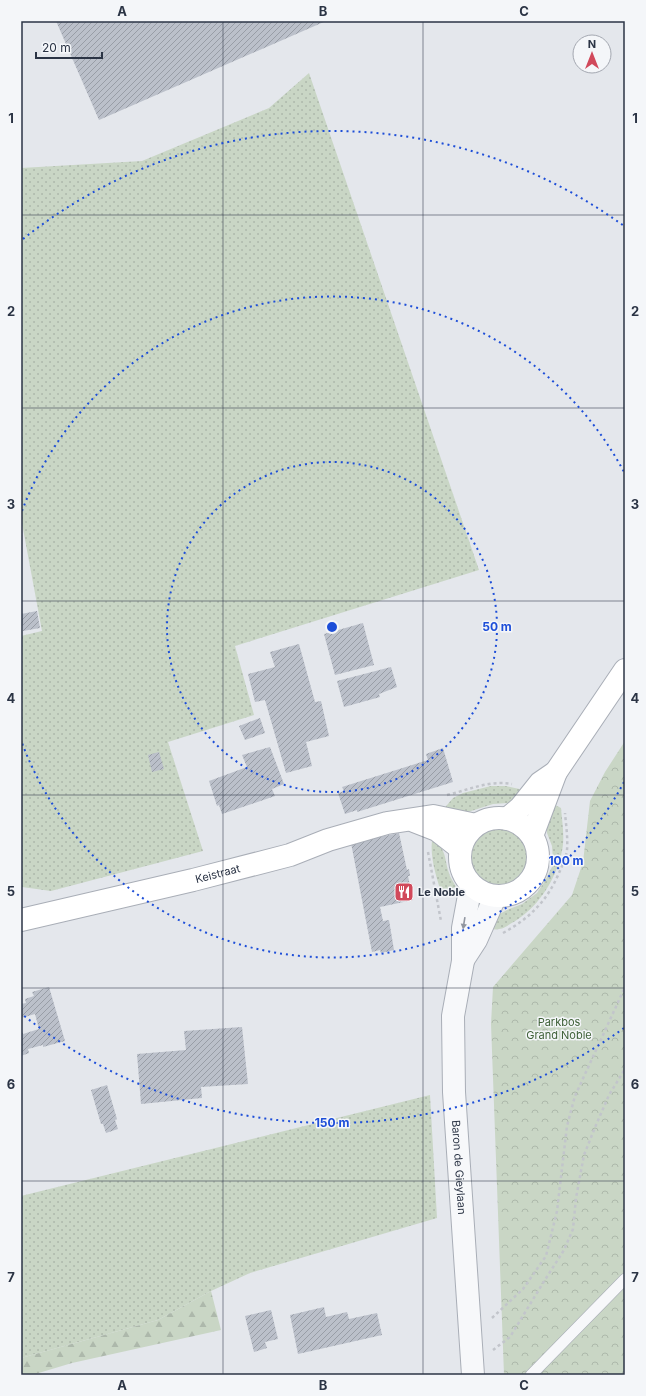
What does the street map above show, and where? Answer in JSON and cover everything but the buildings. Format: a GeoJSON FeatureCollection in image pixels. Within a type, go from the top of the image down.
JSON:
{"type":"FeatureCollection","features":[{"type":"Feature","properties":{"kind":"street"},"geometry":{"type":"LineString","coordinates":[[507,819],[541,793],[625,670]]}},
{"type":"Feature","properties":{"kind":"street"},"geometry":{"type":"LineString","coordinates":[[532,836],[541,793]]}},
{"type":"Feature","properties":{"kind":"street","name":"Keistraat"},"geometry":{"type":"LineString","coordinates":[[21,920],[290,855],[355,831],[387,823],[420,823],[433,816],[476,825]]}},
{"type":"Feature","properties":{"kind":"street"},"geometry":{"type":"LineString","coordinates":[[496,818],[507,819],[517,822],[526,828],[537,846],[539,857],[533,878],[525,887],[516,893],[495,897],[486,895],[471,885],[465,877],[459,858],[460,848],[466,835],[476,825],[486,820],[496,818]]}},
{"type":"Feature","properties":{"kind":"street"},"geometry":{"type":"LineString","coordinates":[[420,823],[437,830],[460,848]]}},
{"type":"Feature","properties":{"kind":"street","name":"Baron de Gieylaan"},"geometry":{"type":"LineString","coordinates":[[471,885],[472,930]]}},
{"type":"Feature","properties":{"kind":"street","name":"Baron de Gieylaan"},"geometry":{"type":"LineString","coordinates":[[473,1371],[454,1092],[452,1048],[453,1016],[462,961],[472,930],[495,897]]}},
{"type":"Feature","properties":{"kind":"lane"},"geometry":{"type":"LineString","coordinates":[[531,1375],[625,1279]]}},
{"type":"Feature","properties":{"kind":"path"},"geometry":{"type":"LineString","coordinates":[[420,823],[427,847],[441,923],[499,935],[519,924],[544,901],[554,886],[567,851],[567,828],[564,805],[526,786],[506,783],[491,783],[475,786],[451,794]]}},
{"type":"Feature","properties":{"kind":"path"},"geometry":{"type":"LineString","coordinates":[[470,1334],[490,1319],[523,1289],[546,1256],[557,1211],[566,1126],[573,1104],[589,1066],[625,987]]}},
{"type":"Feature","properties":{"kind":"path"},"geometry":{"type":"LineString","coordinates":[[473,1371],[510,1337],[564,1250],[572,1229],[584,1155],[609,1095],[625,1069]]}},
{"type":"Feature","properties":{"kind":"green space"},"geometry":{"type":"Polygon","coordinates":[[[309,73],[479,570],[235,646],[254,715],[168,742],[203,851],[51,891],[22,887],[21,636],[42,631],[21,518],[21,168],[142,161],[269,108],[309,73]]]}},
{"type":"Feature","properties":{"kind":"green space","name":"Parkbos Grand Noble"},"geometry":{"type":"Polygon","coordinates":[[[625,741],[625,1375],[504,1375],[491,1024],[493,987],[572,895],[583,862],[590,801],[605,772],[625,741]]]}},
{"type":"Feature","properties":{"kind":"green space"},"geometry":{"type":"Polygon","coordinates":[[[491,786],[506,786],[524,790],[517,798],[508,803],[493,804],[468,812],[442,811],[453,798],[463,793],[491,786]]]}},
{"type":"Feature","properties":{"kind":"green space"},"geometry":{"type":"Polygon","coordinates":[[[553,804],[561,808],[563,840],[559,862],[550,883],[537,902],[520,918],[502,928],[490,929],[498,915],[522,904],[537,893],[545,881],[552,867],[553,860],[552,846],[547,833],[547,827],[553,804]]]}},
{"type":"Feature","properties":{"kind":"green space"},"geometry":{"type":"Polygon","coordinates":[[[500,828],[511,830],[524,841],[527,846],[529,857],[527,868],[516,881],[511,884],[500,886],[489,884],[476,873],[473,868],[471,857],[473,846],[484,833],[489,830],[500,828]]]}},
{"type":"Feature","properties":{"kind":"green space"},"geometry":{"type":"Polygon","coordinates":[[[432,840],[443,850],[450,875],[456,887],[441,892],[435,873],[432,840]]]}},
{"type":"Feature","properties":{"kind":"green space"},"geometry":{"type":"Polygon","coordinates":[[[430,1095],[437,1218],[250,1273],[211,1291],[158,1320],[21,1358],[21,1196],[430,1095]]]}},
{"type":"Feature","properties":{"kind":"green space"},"geometry":{"type":"Polygon","coordinates":[[[211,1291],[221,1330],[72,1363],[32,1375],[21,1375],[21,1358],[158,1320],[211,1291]]]}},
{"type":"Feature","properties":{"kind":"place","name":"Le Noble"},"geometry":{"type":"Point","coordinates":[404,892]}}]}
